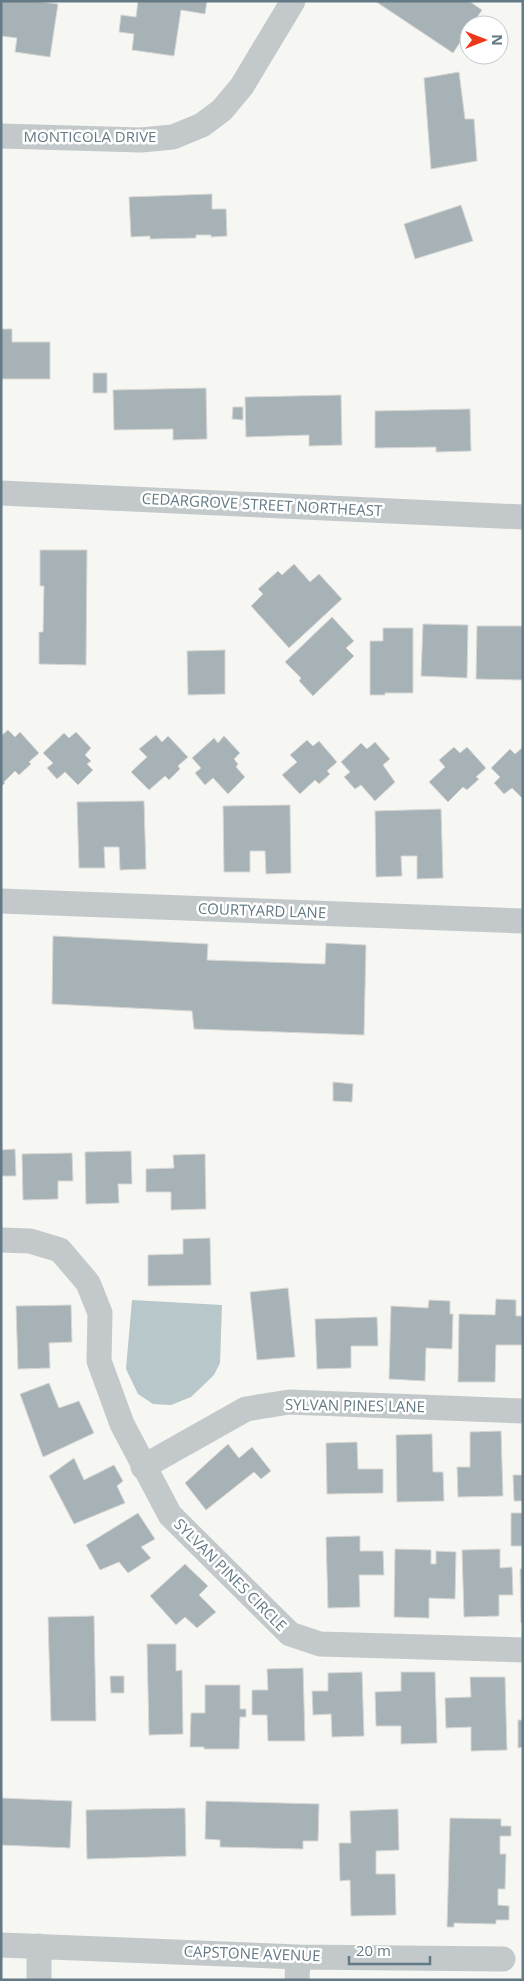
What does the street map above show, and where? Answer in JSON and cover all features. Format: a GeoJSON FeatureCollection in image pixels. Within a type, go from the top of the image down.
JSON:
{"type":"FeatureCollection","features":[{"type":"Feature","properties":{"kind":"street","name":"MONTICOLA DRIVE"},"geometry":{"type":"LineString","coordinates":[[1,136],[141,140],[173,137],[202,125],[222,110],[242,86],[293,1]]}},
{"type":"Feature","properties":{"kind":"street","name":"CEDARGROVE STREET NORTHEAST"},"geometry":{"type":"LineString","coordinates":[[1,494],[523,517]]}},
{"type":"Feature","properties":{"kind":"street","name":"COURTYARD LANE"},"geometry":{"type":"LineString","coordinates":[[1,901],[523,921]]}},
{"type":"Feature","properties":{"kind":"street","name":"SYLVAN PINES CIRCLE"},"geometry":{"type":"LineString","coordinates":[[1,1240],[30,1241],[60,1250],[88,1283],[100,1313],[99,1360],[122,1424],[142,1467],[170,1515],[290,1634],[320,1644],[523,1650]]}},
{"type":"Feature","properties":{"kind":"street","name":"SYLVAN PINES LANE"},"geometry":{"type":"LineString","coordinates":[[142,1467],[246,1408],[289,1402],[523,1411]]}},
{"type":"Feature","properties":{"kind":"street","name":"CAPSTONE AVENUE"},"geometry":{"type":"LineString","coordinates":[[1,1945],[39,1946],[298,1968],[503,1959]]}},
{"type":"Feature","properties":{"kind":"street"},"geometry":{"type":"LineString","coordinates":[[39,1946],[39,1980]]}},
{"type":"Feature","properties":{"kind":"shaded area"},"geometry":{"type":"Polygon","coordinates":[[[132,1300],[222,1305],[220,1363],[214,1375],[191,1397],[171,1405],[153,1404],[138,1394],[126,1369],[132,1300]]]}},
{"type":"Feature","properties":{"kind":"building"},"geometry":{"type":"Polygon","coordinates":[[[1,1],[35,1],[58,4],[50,57],[15,52],[17,38],[1,36],[1,1]]]}},
{"type":"Feature","properties":{"kind":"building"},"geometry":{"type":"Polygon","coordinates":[[[138,1],[207,1],[205,14],[181,10],[174,56],[132,50],[134,34],[119,32],[121,15],[136,17],[138,1]]]}},
{"type":"Feature","properties":{"kind":"building"},"geometry":{"type":"Polygon","coordinates":[[[375,1],[469,1],[482,10],[479,15],[459,15],[459,44],[453,53],[375,1]]]}},
{"type":"Feature","properties":{"kind":"building"},"geometry":{"type":"Polygon","coordinates":[[[459,72],[465,119],[474,119],[477,161],[431,169],[424,78],[459,72]]]}},
{"type":"Feature","properties":{"kind":"building"},"geometry":{"type":"Polygon","coordinates":[[[212,194],[212,209],[226,209],[227,236],[211,237],[211,235],[196,235],[196,238],[150,239],[150,236],[131,237],[129,197],[212,194]]]}},
{"type":"Feature","properties":{"kind":"building"},"geometry":{"type":"Polygon","coordinates":[[[461,205],[473,241],[415,259],[404,224],[461,205]]]}},
{"type":"Feature","properties":{"kind":"building"},"geometry":{"type":"Polygon","coordinates":[[[1,329],[12,329],[12,342],[50,342],[50,379],[1,379],[1,329]]]}},
{"type":"Feature","properties":{"kind":"building"},"geometry":{"type":"Polygon","coordinates":[[[93,373],[107,373],[107,393],[93,393],[93,373]]]}},
{"type":"Feature","properties":{"kind":"building"},"geometry":{"type":"Polygon","coordinates":[[[206,388],[207,439],[173,440],[173,429],[114,430],[113,390],[206,388]]]}},
{"type":"Feature","properties":{"kind":"building"},"geometry":{"type":"Polygon","coordinates":[[[341,395],[342,445],[309,446],[309,435],[246,437],[245,397],[341,395]]]}},
{"type":"Feature","properties":{"kind":"building"},"geometry":{"type":"Polygon","coordinates":[[[233,407],[243,407],[243,420],[232,419],[233,407]]]}},
{"type":"Feature","properties":{"kind":"building"},"geometry":{"type":"Polygon","coordinates":[[[470,409],[471,451],[436,452],[436,447],[375,448],[375,411],[470,409]]]}},
{"type":"Feature","properties":{"kind":"building"},"geometry":{"type":"Polygon","coordinates":[[[40,550],[87,550],[86,665],[39,664],[39,632],[43,632],[44,586],[40,586],[40,550]]]}},
{"type":"Feature","properties":{"kind":"building"},"geometry":{"type":"Polygon","coordinates":[[[294,564],[310,582],[319,574],[342,599],[289,648],[251,606],[263,594],[258,589],[278,571],[282,575],[294,564]]]}},
{"type":"Feature","properties":{"kind":"building"},"geometry":{"type":"Polygon","coordinates":[[[332,617],[354,641],[346,648],[354,656],[313,696],[299,681],[301,678],[285,662],[332,617]]]}},
{"type":"Feature","properties":{"kind":"building"},"geometry":{"type":"Polygon","coordinates":[[[423,624],[468,625],[467,678],[421,676],[423,624]]]}},
{"type":"Feature","properties":{"kind":"building"},"geometry":{"type":"Polygon","coordinates":[[[477,626],[523,626],[523,680],[476,679],[477,626]]]}},
{"type":"Feature","properties":{"kind":"building"},"geometry":{"type":"Polygon","coordinates":[[[383,628],[413,628],[413,693],[370,695],[370,641],[383,641],[383,628]]]}},
{"type":"Feature","properties":{"kind":"building"},"geometry":{"type":"Polygon","coordinates":[[[225,650],[225,694],[188,695],[187,651],[225,650]]]}},
{"type":"Feature","properties":{"kind":"building"},"geometry":{"type":"Polygon","coordinates":[[[8,730],[15,737],[20,732],[39,753],[19,775],[15,771],[1,787],[1,736],[8,730]]]}},
{"type":"Feature","properties":{"kind":"building"},"geometry":{"type":"Polygon","coordinates":[[[76,732],[91,748],[85,755],[91,761],[87,764],[93,770],[78,785],[65,772],[57,779],[47,768],[53,763],[43,753],[64,733],[69,738],[76,732]]]}},
{"type":"Feature","properties":{"kind":"building"},"geometry":{"type":"Polygon","coordinates":[[[156,735],[162,742],[168,736],[188,757],[178,766],[180,769],[169,780],[165,776],[149,790],[131,772],[147,757],[139,749],[156,735]]]}},
{"type":"Feature","properties":{"kind":"building"},"geometry":{"type":"Polygon","coordinates":[[[224,736],[240,753],[234,759],[238,764],[236,767],[245,777],[228,794],[213,778],[205,785],[195,773],[201,768],[192,758],[214,738],[218,743],[224,736]]]}},
{"type":"Feature","properties":{"kind":"building"},"geometry":{"type":"Polygon","coordinates":[[[307,740],[313,746],[319,741],[337,762],[327,771],[330,774],[319,784],[315,780],[300,794],[282,775],[297,762],[290,755],[307,740]]]}},
{"type":"Feature","properties":{"kind":"building"},"geometry":{"type":"Polygon","coordinates":[[[375,742],[390,759],[383,765],[395,782],[375,801],[361,785],[355,789],[344,777],[350,772],[341,762],[361,743],[367,749],[375,742]]]}},
{"type":"Feature","properties":{"kind":"building"},"geometry":{"type":"Polygon","coordinates":[[[454,747],[460,753],[467,747],[486,768],[476,777],[479,779],[467,790],[463,787],[448,802],[429,782],[445,767],[439,760],[454,747]]]}},
{"type":"Feature","properties":{"kind":"building"},"geometry":{"type":"Polygon","coordinates":[[[523,747],[523,799],[512,788],[504,794],[494,783],[500,777],[491,768],[510,749],[515,754],[523,747]]]}},
{"type":"Feature","properties":{"kind":"building"},"geometry":{"type":"Polygon","coordinates":[[[144,801],[146,869],[120,870],[119,847],[104,847],[105,868],[79,868],[77,802],[144,801]]]}},
{"type":"Feature","properties":{"kind":"building"},"geometry":{"type":"Polygon","coordinates":[[[290,805],[291,873],[266,874],[265,851],[250,851],[250,872],[224,872],[223,806],[290,805]]]}},
{"type":"Feature","properties":{"kind":"building"},"geometry":{"type":"Polygon","coordinates":[[[441,809],[443,878],[417,879],[417,856],[401,856],[402,876],[376,877],[375,811],[441,809]]]}},
{"type":"Feature","properties":{"kind":"building"},"geometry":{"type":"Polygon","coordinates":[[[53,936],[208,944],[207,960],[325,964],[326,943],[366,945],[364,1035],[194,1029],[192,1011],[52,1004],[53,936]]]}},
{"type":"Feature","properties":{"kind":"building"},"geometry":{"type":"Polygon","coordinates":[[[333,1082],[353,1084],[352,1102],[333,1101],[333,1082]]]}},
{"type":"Feature","properties":{"kind":"building"},"geometry":{"type":"Polygon","coordinates":[[[15,1149],[16,1176],[1,1176],[1,1150],[15,1149]]]}},
{"type":"Feature","properties":{"kind":"building"},"geometry":{"type":"Polygon","coordinates":[[[131,1151],[132,1184],[118,1184],[119,1203],[86,1204],[85,1152],[131,1151]]]}},
{"type":"Feature","properties":{"kind":"building"},"geometry":{"type":"Polygon","coordinates":[[[72,1153],[73,1181],[58,1181],[58,1199],[23,1200],[22,1154],[72,1153]]]}},
{"type":"Feature","properties":{"kind":"building"},"geometry":{"type":"Polygon","coordinates":[[[205,1154],[206,1209],[171,1210],[171,1192],[146,1192],[146,1169],[174,1168],[173,1155],[205,1154]]]}},
{"type":"Feature","properties":{"kind":"building"},"geometry":{"type":"Polygon","coordinates":[[[210,1238],[211,1285],[148,1286],[148,1255],[183,1254],[183,1239],[210,1238]]]}},
{"type":"Feature","properties":{"kind":"building"},"geometry":{"type":"Polygon","coordinates":[[[288,1288],[295,1357],[257,1360],[250,1292],[288,1288]]]}},
{"type":"Feature","properties":{"kind":"building"},"geometry":{"type":"Polygon","coordinates":[[[496,1299],[516,1300],[516,1316],[523,1316],[522,1345],[496,1345],[495,1382],[458,1382],[459,1314],[495,1315],[496,1299]]]}},
{"type":"Feature","properties":{"kind":"building"},"geometry":{"type":"Polygon","coordinates":[[[429,1300],[450,1301],[450,1314],[453,1314],[452,1349],[426,1348],[425,1381],[389,1379],[391,1306],[428,1308],[429,1300]]]}},
{"type":"Feature","properties":{"kind":"building"},"geometry":{"type":"Polygon","coordinates":[[[71,1305],[72,1342],[49,1343],[50,1368],[18,1369],[16,1306],[71,1305]]]}},
{"type":"Feature","properties":{"kind":"building"},"geometry":{"type":"Polygon","coordinates":[[[377,1317],[378,1346],[351,1346],[351,1368],[317,1369],[315,1319],[377,1317]]]}},
{"type":"Feature","properties":{"kind":"building"},"geometry":{"type":"Polygon","coordinates":[[[49,1383],[59,1408],[79,1401],[94,1433],[43,1457],[20,1394],[49,1383]]]}},
{"type":"Feature","properties":{"kind":"building"},"geometry":{"type":"Polygon","coordinates":[[[501,1431],[503,1496],[458,1497],[457,1467],[470,1467],[470,1432],[501,1431]]]}},
{"type":"Feature","properties":{"kind":"building"},"geometry":{"type":"Polygon","coordinates":[[[432,1434],[433,1472],[443,1472],[444,1501],[397,1502],[396,1435],[432,1434]]]}},
{"type":"Feature","properties":{"kind":"building"},"geometry":{"type":"Polygon","coordinates":[[[357,1442],[358,1469],[383,1469],[383,1493],[327,1494],[326,1443],[357,1442]]]}},
{"type":"Feature","properties":{"kind":"building"},"geometry":{"type":"Polygon","coordinates":[[[228,1444],[239,1458],[252,1447],[271,1471],[261,1479],[254,1472],[206,1510],[185,1483],[228,1444]]]}},
{"type":"Feature","properties":{"kind":"building"},"geometry":{"type":"Polygon","coordinates":[[[74,1458],[84,1480],[114,1465],[123,1481],[117,1486],[125,1503],[74,1524],[49,1476],[74,1458]]]}},
{"type":"Feature","properties":{"kind":"building"},"geometry":{"type":"Polygon","coordinates":[[[513,1475],[523,1475],[523,1501],[514,1501],[513,1475]]]}},
{"type":"Feature","properties":{"kind":"building"},"geometry":{"type":"Polygon","coordinates":[[[138,1513],[155,1539],[141,1547],[151,1558],[128,1573],[119,1562],[100,1570],[86,1545],[138,1513]]]}},
{"type":"Feature","properties":{"kind":"building"},"geometry":{"type":"Polygon","coordinates":[[[511,1513],[523,1513],[523,1546],[511,1546],[511,1513]]]}},
{"type":"Feature","properties":{"kind":"building"},"geometry":{"type":"Polygon","coordinates":[[[360,1536],[360,1551],[383,1551],[384,1575],[359,1575],[360,1607],[328,1608],[326,1537],[360,1536]]]}},
{"type":"Feature","properties":{"kind":"building"},"geometry":{"type":"Polygon","coordinates":[[[395,1549],[431,1550],[431,1564],[436,1564],[436,1551],[456,1552],[455,1599],[429,1598],[429,1618],[394,1617],[395,1549]]]}},
{"type":"Feature","properties":{"kind":"building"},"geometry":{"type":"Polygon","coordinates":[[[500,1549],[500,1568],[512,1567],[513,1595],[499,1595],[499,1616],[464,1617],[462,1550],[500,1549]]]}},
{"type":"Feature","properties":{"kind":"building"},"geometry":{"type":"Polygon","coordinates":[[[185,1564],[208,1586],[199,1595],[216,1612],[197,1628],[185,1617],[176,1625],[150,1596],[185,1564]]]}},
{"type":"Feature","properties":{"kind":"building"},"geometry":{"type":"Polygon","coordinates":[[[520,1569],[523,1569],[523,1623],[521,1623],[520,1569]]]}},
{"type":"Feature","properties":{"kind":"building"},"geometry":{"type":"Polygon","coordinates":[[[94,1616],[96,1721],[51,1721],[48,1617],[94,1616]]]}},
{"type":"Feature","properties":{"kind":"building"},"geometry":{"type":"Polygon","coordinates":[[[147,1644],[176,1644],[176,1671],[182,1670],[183,1734],[149,1735],[147,1644]]]}},
{"type":"Feature","properties":{"kind":"building"},"geometry":{"type":"Polygon","coordinates":[[[303,1668],[305,1741],[268,1741],[267,1715],[252,1715],[252,1690],[268,1690],[267,1669],[303,1668]]]}},
{"type":"Feature","properties":{"kind":"building"},"geometry":{"type":"Polygon","coordinates":[[[362,1672],[364,1736],[332,1737],[331,1714],[313,1715],[312,1691],[328,1691],[328,1673],[362,1672]]]}},
{"type":"Feature","properties":{"kind":"building"},"geometry":{"type":"Polygon","coordinates":[[[401,1672],[435,1672],[437,1743],[401,1744],[401,1726],[376,1726],[375,1692],[401,1691],[401,1672]]]}},
{"type":"Feature","properties":{"kind":"building"},"geometry":{"type":"Polygon","coordinates":[[[110,1676],[124,1676],[124,1693],[111,1693],[110,1676]]]}},
{"type":"Feature","properties":{"kind":"building"},"geometry":{"type":"Polygon","coordinates":[[[470,1677],[505,1677],[507,1750],[471,1751],[471,1727],[446,1728],[445,1698],[471,1697],[470,1677]]]}},
{"type":"Feature","properties":{"kind":"building"},"geometry":{"type":"Polygon","coordinates":[[[205,1685],[240,1685],[240,1709],[246,1709],[246,1717],[240,1717],[239,1749],[190,1747],[191,1713],[205,1713],[205,1685]]]}},
{"type":"Feature","properties":{"kind":"building"},"geometry":{"type":"Polygon","coordinates":[[[518,1720],[523,1720],[523,1747],[518,1748],[518,1720]]]}},
{"type":"Feature","properties":{"kind":"building"},"geometry":{"type":"Polygon","coordinates":[[[1,1798],[72,1801],[70,1848],[1,1845],[1,1798]]]}},
{"type":"Feature","properties":{"kind":"building"},"geometry":{"type":"Polygon","coordinates":[[[206,1801],[319,1804],[318,1841],[303,1841],[303,1849],[220,1847],[220,1840],[205,1839],[206,1801]]]}},
{"type":"Feature","properties":{"kind":"building"},"geometry":{"type":"Polygon","coordinates":[[[185,1808],[186,1856],[87,1859],[86,1810],[185,1808]]]}},
{"type":"Feature","properties":{"kind":"building"},"geometry":{"type":"Polygon","coordinates":[[[398,1809],[399,1850],[376,1851],[376,1874],[395,1874],[396,1915],[351,1916],[350,1880],[340,1881],[339,1843],[351,1843],[350,1811],[398,1809]]]}},
{"type":"Feature","properties":{"kind":"building"},"geometry":{"type":"Polygon","coordinates":[[[450,1818],[501,1819],[501,1826],[511,1826],[511,1836],[500,1836],[500,1854],[506,1854],[505,1889],[498,1889],[498,1905],[509,1906],[509,1920],[496,1920],[496,1924],[454,1923],[454,1927],[447,1927],[450,1818]]]}}]}
